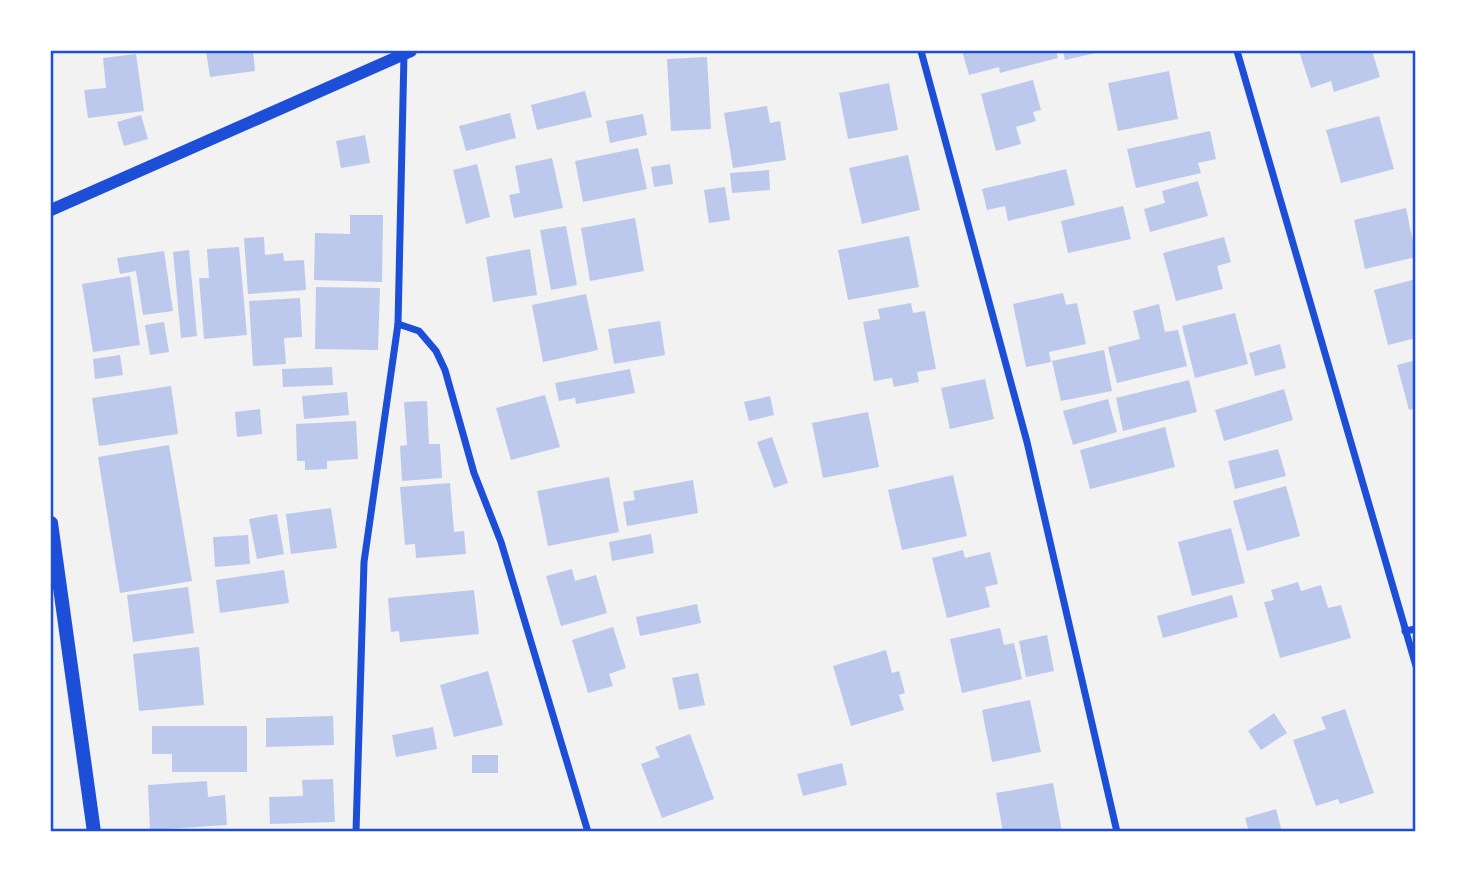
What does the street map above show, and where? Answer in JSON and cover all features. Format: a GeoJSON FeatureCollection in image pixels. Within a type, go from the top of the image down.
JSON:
{"type":"FeatureCollection","features":[{"type":"Feature","properties":{"kind":"main road"},"geometry":{"type":"LineString","coordinates":[[51,523],[94,832]]}},
{"type":"Feature","properties":{"kind":"street"},"geometry":{"type":"LineString","coordinates":[[921,51],[1027,442],[1118,832]]}},
{"type":"Feature","properties":{"kind":"street"},"geometry":{"type":"LineString","coordinates":[[1237,51],[1416,666]]}},
{"type":"Feature","properties":{"kind":"street"},"geometry":{"type":"LineString","coordinates":[[51,209],[408,53],[398,324],[364,562],[356,832]]}},
{"type":"Feature","properties":{"kind":"street"},"geometry":{"type":"LineString","coordinates":[[398,324],[419,331],[436,351],[445,370],[474,473],[501,542],[588,832]]}},
{"type":"Feature","properties":{"kind":"street"},"geometry":{"type":"LineString","coordinates":[[1405,631],[1416,628]]}},
{"type":"Feature","properties":{"kind":"building"},"geometry":{"type":"Polygon","coordinates":[[[206,51],[253,51],[255,71],[210,77],[206,51]]]}},
{"type":"Feature","properties":{"kind":"building"},"geometry":{"type":"Polygon","coordinates":[[[962,51],[1056,51],[1058,58],[1000,73],[999,67],[969,75],[962,51]]]}},
{"type":"Feature","properties":{"kind":"building"},"geometry":{"type":"Polygon","coordinates":[[[1063,51],[1099,51],[1100,52],[1065,60],[1063,51]]]}},
{"type":"Feature","properties":{"kind":"building"},"geometry":{"type":"Polygon","coordinates":[[[1299,51],[1372,51],[1380,77],[1334,92],[1331,81],[1311,88],[1299,51]]]}},
{"type":"Feature","properties":{"kind":"building"},"geometry":{"type":"Polygon","coordinates":[[[136,54],[144,111],[88,118],[84,90],[106,88],[103,58],[136,54]]]}},
{"type":"Feature","properties":{"kind":"building"},"geometry":{"type":"Polygon","coordinates":[[[707,57],[711,129],[671,131],[667,59],[707,57]]]}},
{"type":"Feature","properties":{"kind":"building"},"geometry":{"type":"Polygon","coordinates":[[[1169,71],[1178,119],[1118,131],[1108,83],[1169,71]]]}},
{"type":"Feature","properties":{"kind":"building"},"geometry":{"type":"Polygon","coordinates":[[[1033,80],[1041,110],[1033,112],[1036,121],[1016,127],[1021,144],[996,151],[981,94],[1033,80]]]}},
{"type":"Feature","properties":{"kind":"building"},"geometry":{"type":"Polygon","coordinates":[[[889,83],[898,130],[848,139],[839,93],[889,83]]]}},
{"type":"Feature","properties":{"kind":"building"},"geometry":{"type":"Polygon","coordinates":[[[585,91],[592,117],[537,130],[531,105],[585,91]]]}},
{"type":"Feature","properties":{"kind":"building"},"geometry":{"type":"Polygon","coordinates":[[[767,106],[770,123],[780,121],[786,160],[733,168],[724,113],[767,106]]]}},
{"type":"Feature","properties":{"kind":"building"},"geometry":{"type":"Polygon","coordinates":[[[510,113],[516,138],[466,151],[459,126],[510,113]]]}},
{"type":"Feature","properties":{"kind":"building"},"geometry":{"type":"Polygon","coordinates":[[[643,114],[647,135],[610,143],[606,121],[643,114]]]}},
{"type":"Feature","properties":{"kind":"building"},"geometry":{"type":"Polygon","coordinates":[[[141,115],[148,139],[124,146],[117,122],[141,115]]]}},
{"type":"Feature","properties":{"kind":"building"},"geometry":{"type":"Polygon","coordinates":[[[1379,116],[1394,169],[1341,183],[1326,130],[1379,116]]]}},
{"type":"Feature","properties":{"kind":"building"},"geometry":{"type":"Polygon","coordinates":[[[1210,131],[1216,159],[1198,163],[1201,173],[1136,188],[1127,149],[1210,131]]]}},
{"type":"Feature","properties":{"kind":"building"},"geometry":{"type":"Polygon","coordinates":[[[365,135],[370,163],[341,168],[336,141],[365,135]]]}},
{"type":"Feature","properties":{"kind":"building"},"geometry":{"type":"Polygon","coordinates":[[[638,148],[647,189],[583,202],[575,161],[638,148]]]}},
{"type":"Feature","properties":{"kind":"building"},"geometry":{"type":"Polygon","coordinates":[[[908,155],[920,210],[862,224],[849,168],[908,155]]]}},
{"type":"Feature","properties":{"kind":"building"},"geometry":{"type":"Polygon","coordinates":[[[552,158],[563,208],[514,218],[509,195],[520,193],[515,166],[552,158]]]}},
{"type":"Feature","properties":{"kind":"building"},"geometry":{"type":"Polygon","coordinates":[[[477,164],[490,217],[466,224],[453,170],[477,164]]]}},
{"type":"Feature","properties":{"kind":"building"},"geometry":{"type":"Polygon","coordinates":[[[670,164],[673,184],[654,187],[651,167],[670,164]]]}},
{"type":"Feature","properties":{"kind":"building"},"geometry":{"type":"Polygon","coordinates":[[[1066,169],[1075,205],[1008,221],[1005,206],[987,210],[982,189],[1066,169]]]}},
{"type":"Feature","properties":{"kind":"building"},"geometry":{"type":"Polygon","coordinates":[[[769,170],[770,190],[732,193],[730,173],[769,170]]]}},
{"type":"Feature","properties":{"kind":"building"},"geometry":{"type":"Polygon","coordinates":[[[1198,181],[1208,216],[1150,232],[1144,209],[1165,203],[1162,191],[1198,181]]]}},
{"type":"Feature","properties":{"kind":"building"},"geometry":{"type":"Polygon","coordinates":[[[725,187],[730,220],[709,223],[704,190],[725,187]]]}},
{"type":"Feature","properties":{"kind":"building"},"geometry":{"type":"Polygon","coordinates":[[[1123,206],[1131,239],[1068,253],[1061,221],[1123,206]]]}},
{"type":"Feature","properties":{"kind":"building"},"geometry":{"type":"Polygon","coordinates":[[[1406,208],[1416,257],[1365,269],[1354,220],[1406,208]]]}},
{"type":"Feature","properties":{"kind":"building"},"geometry":{"type":"Polygon","coordinates":[[[350,215],[383,215],[382,282],[314,280],[315,233],[350,234],[350,215]]]}},
{"type":"Feature","properties":{"kind":"building"},"geometry":{"type":"Polygon","coordinates":[[[635,218],[644,271],[590,281],[581,228],[635,218]]]}},
{"type":"Feature","properties":{"kind":"building"},"geometry":{"type":"Polygon","coordinates":[[[566,226],[577,285],[551,290],[540,230],[566,226]]]}},
{"type":"Feature","properties":{"kind":"building"},"geometry":{"type":"Polygon","coordinates":[[[909,236],[919,287],[848,300],[838,250],[909,236]]]}},
{"type":"Feature","properties":{"kind":"building"},"geometry":{"type":"Polygon","coordinates":[[[264,237],[265,255],[283,253],[284,261],[304,260],[306,290],[248,294],[244,238],[264,237]]]}},
{"type":"Feature","properties":{"kind":"building"},"geometry":{"type":"Polygon","coordinates":[[[1224,237],[1231,262],[1217,266],[1223,289],[1176,301],[1163,253],[1224,237]]]}},
{"type":"Feature","properties":{"kind":"building"},"geometry":{"type":"Polygon","coordinates":[[[239,247],[247,335],[204,339],[199,278],[209,278],[207,249],[239,247]]]}},
{"type":"Feature","properties":{"kind":"building"},"geometry":{"type":"Polygon","coordinates":[[[530,249],[537,295],[493,302],[486,257],[530,249]]]}},
{"type":"Feature","properties":{"kind":"building"},"geometry":{"type":"Polygon","coordinates":[[[189,250],[197,336],[181,338],[173,252],[189,250]]]}},
{"type":"Feature","properties":{"kind":"building"},"geometry":{"type":"Polygon","coordinates":[[[164,251],[173,311],[143,315],[136,271],[120,274],[117,258],[164,251]]]}},
{"type":"Feature","properties":{"kind":"building"},"geometry":{"type":"Polygon","coordinates":[[[130,276],[140,345],[93,352],[82,284],[130,276]]]}},
{"type":"Feature","properties":{"kind":"building"},"geometry":{"type":"Polygon","coordinates":[[[1416,279],[1416,338],[1388,345],[1374,290],[1416,279]]]}},
{"type":"Feature","properties":{"kind":"building"},"geometry":{"type":"Polygon","coordinates":[[[316,287],[380,288],[378,350],[315,349],[316,287]]]}},
{"type":"Feature","properties":{"kind":"building"},"geometry":{"type":"Polygon","coordinates":[[[1063,293],[1066,305],[1077,303],[1086,344],[1049,352],[1051,362],[1026,367],[1013,304],[1063,293]]]}},
{"type":"Feature","properties":{"kind":"building"},"geometry":{"type":"Polygon","coordinates":[[[586,294],[598,350],[543,362],[532,305],[586,294]]]}},
{"type":"Feature","properties":{"kind":"building"},"geometry":{"type":"Polygon","coordinates":[[[300,298],[302,337],[284,338],[286,364],[253,366],[249,301],[300,298]]]}},
{"type":"Feature","properties":{"kind":"building"},"geometry":{"type":"Polygon","coordinates":[[[911,303],[913,313],[925,311],[936,369],[917,372],[919,382],[894,387],[892,378],[874,381],[863,322],[880,319],[878,309],[911,303]]]}},
{"type":"Feature","properties":{"kind":"building"},"geometry":{"type":"Polygon","coordinates":[[[1159,304],[1165,332],[1178,330],[1187,366],[1117,383],[1108,347],[1140,339],[1133,311],[1159,304]]]}},
{"type":"Feature","properties":{"kind":"building"},"geometry":{"type":"Polygon","coordinates":[[[1235,313],[1248,364],[1195,378],[1182,326],[1235,313]]]}},
{"type":"Feature","properties":{"kind":"building"},"geometry":{"type":"Polygon","coordinates":[[[660,321],[665,355],[614,364],[608,329],[660,321]]]}},
{"type":"Feature","properties":{"kind":"building"},"geometry":{"type":"Polygon","coordinates":[[[164,322],[169,352],[150,355],[145,325],[164,322]]]}},
{"type":"Feature","properties":{"kind":"building"},"geometry":{"type":"Polygon","coordinates":[[[1280,344],[1286,368],[1255,376],[1249,353],[1280,344]]]}},
{"type":"Feature","properties":{"kind":"building"},"geometry":{"type":"Polygon","coordinates":[[[1104,350],[1112,391],[1061,401],[1052,361],[1104,350]]]}},
{"type":"Feature","properties":{"kind":"building"},"geometry":{"type":"Polygon","coordinates":[[[120,355],[123,375],[95,379],[93,359],[120,355]]]}},
{"type":"Feature","properties":{"kind":"building"},"geometry":{"type":"Polygon","coordinates":[[[1416,360],[1416,408],[1409,410],[1397,365],[1416,360]]]}},
{"type":"Feature","properties":{"kind":"building"},"geometry":{"type":"Polygon","coordinates":[[[332,367],[333,385],[283,387],[282,369],[332,367]]]}},
{"type":"Feature","properties":{"kind":"building"},"geometry":{"type":"Polygon","coordinates":[[[630,369],[635,393],[576,404],[575,398],[559,401],[555,383],[630,369]]]}},
{"type":"Feature","properties":{"kind":"building"},"geometry":{"type":"Polygon","coordinates":[[[985,379],[994,419],[950,429],[941,388],[985,379]]]}},
{"type":"Feature","properties":{"kind":"building"},"geometry":{"type":"Polygon","coordinates":[[[1189,380],[1197,412],[1123,431],[1116,398],[1189,380]]]}},
{"type":"Feature","properties":{"kind":"building"},"geometry":{"type":"Polygon","coordinates":[[[171,386],[178,434],[99,446],[92,398],[171,386]]]}},
{"type":"Feature","properties":{"kind":"building"},"geometry":{"type":"Polygon","coordinates":[[[1284,389],[1293,420],[1224,441],[1215,410],[1284,389]]]}},
{"type":"Feature","properties":{"kind":"building"},"geometry":{"type":"Polygon","coordinates":[[[347,392],[349,415],[304,419],[302,396],[347,392]]]}},
{"type":"Feature","properties":{"kind":"building"},"geometry":{"type":"Polygon","coordinates":[[[545,395],[560,447],[511,460],[496,408],[545,395]]]}},
{"type":"Feature","properties":{"kind":"building"},"geometry":{"type":"Polygon","coordinates":[[[770,396],[774,415],[749,421],[744,402],[770,396]]]}},
{"type":"Feature","properties":{"kind":"building"},"geometry":{"type":"Polygon","coordinates":[[[1108,399],[1117,432],[1073,445],[1063,411],[1108,399]]]}},
{"type":"Feature","properties":{"kind":"building"},"geometry":{"type":"Polygon","coordinates":[[[427,401],[429,444],[440,444],[442,478],[402,481],[400,446],[407,445],[404,402],[427,401]]]}},
{"type":"Feature","properties":{"kind":"building"},"geometry":{"type":"Polygon","coordinates":[[[260,409],[262,434],[237,437],[235,412],[260,409]]]}},
{"type":"Feature","properties":{"kind":"building"},"geometry":{"type":"Polygon","coordinates":[[[868,412],[879,467],[823,478],[812,423],[868,412]]]}},
{"type":"Feature","properties":{"kind":"building"},"geometry":{"type":"Polygon","coordinates":[[[356,421],[358,459],[327,461],[327,469],[305,470],[305,461],[297,461],[296,424],[356,421]]]}},
{"type":"Feature","properties":{"kind":"building"},"geometry":{"type":"Polygon","coordinates":[[[1165,427],[1175,467],[1090,489],[1080,450],[1165,427]]]}},
{"type":"Feature","properties":{"kind":"building"},"geometry":{"type":"Polygon","coordinates":[[[772,437],[788,483],[774,488],[757,442],[772,437]]]}},
{"type":"Feature","properties":{"kind":"building"},"geometry":{"type":"Polygon","coordinates":[[[169,445],[192,581],[120,593],[98,457],[169,445]]]}},
{"type":"Feature","properties":{"kind":"building"},"geometry":{"type":"Polygon","coordinates":[[[1278,449],[1286,476],[1235,489],[1228,461],[1278,449]]]}},
{"type":"Feature","properties":{"kind":"building"},"geometry":{"type":"Polygon","coordinates":[[[953,475],[967,536],[902,550],[888,490],[953,475]]]}},
{"type":"Feature","properties":{"kind":"building"},"geometry":{"type":"Polygon","coordinates":[[[609,477],[619,532],[548,546],[537,491],[609,477]]]}},
{"type":"Feature","properties":{"kind":"building"},"geometry":{"type":"Polygon","coordinates":[[[693,480],[698,513],[627,526],[623,502],[635,500],[633,491],[693,480]]]}},
{"type":"Feature","properties":{"kind":"building"},"geometry":{"type":"Polygon","coordinates":[[[450,483],[454,532],[464,531],[466,554],[416,558],[415,544],[405,545],[400,487],[450,483]]]}},
{"type":"Feature","properties":{"kind":"building"},"geometry":{"type":"Polygon","coordinates":[[[1286,486],[1300,536],[1247,551],[1233,501],[1286,486]]]}},
{"type":"Feature","properties":{"kind":"building"},"geometry":{"type":"Polygon","coordinates":[[[331,508],[337,548],[291,554],[286,514],[331,508]]]}},
{"type":"Feature","properties":{"kind":"building"},"geometry":{"type":"Polygon","coordinates":[[[277,514],[284,554],[257,559],[249,519],[277,514]]]}},
{"type":"Feature","properties":{"kind":"building"},"geometry":{"type":"Polygon","coordinates":[[[1231,528],[1245,583],[1192,596],[1178,542],[1231,528]]]}},
{"type":"Feature","properties":{"kind":"building"},"geometry":{"type":"Polygon","coordinates":[[[651,534],[654,553],[612,561],[609,542],[651,534]]]}},
{"type":"Feature","properties":{"kind":"building"},"geometry":{"type":"Polygon","coordinates":[[[248,535],[250,564],[215,567],[213,537],[248,535]]]}},
{"type":"Feature","properties":{"kind":"building"},"geometry":{"type":"Polygon","coordinates":[[[963,550],[965,558],[990,552],[998,584],[985,587],[990,607],[947,618],[932,558],[963,550]]]}},
{"type":"Feature","properties":{"kind":"building"},"geometry":{"type":"Polygon","coordinates":[[[572,569],[575,581],[596,575],[607,613],[561,626],[546,576],[572,569]]]}},
{"type":"Feature","properties":{"kind":"building"},"geometry":{"type":"Polygon","coordinates":[[[284,570],[289,603],[220,613],[216,580],[284,570]]]}},
{"type":"Feature","properties":{"kind":"building"},"geometry":{"type":"Polygon","coordinates":[[[1298,582],[1301,591],[1321,585],[1328,608],[1341,605],[1351,638],[1280,658],[1264,602],[1274,600],[1271,590],[1298,582]]]}},
{"type":"Feature","properties":{"kind":"building"},"geometry":{"type":"Polygon","coordinates":[[[188,587],[194,633],[133,642],[127,595],[188,587]]]}},
{"type":"Feature","properties":{"kind":"building"},"geometry":{"type":"Polygon","coordinates":[[[474,590],[479,634],[400,642],[399,631],[391,632],[388,598],[474,590]]]}},
{"type":"Feature","properties":{"kind":"building"},"geometry":{"type":"Polygon","coordinates":[[[1232,595],[1238,617],[1163,638],[1157,616],[1232,595]]]}},
{"type":"Feature","properties":{"kind":"building"},"geometry":{"type":"Polygon","coordinates":[[[697,604],[701,623],[640,636],[636,617],[697,604]]]}},
{"type":"Feature","properties":{"kind":"building"},"geometry":{"type":"Polygon","coordinates":[[[613,627],[626,668],[609,674],[613,686],[588,693],[572,640],[613,627]]]}},
{"type":"Feature","properties":{"kind":"building"},"geometry":{"type":"Polygon","coordinates":[[[1000,628],[1004,645],[1014,643],[1022,679],[962,693],[950,639],[1000,628]]]}},
{"type":"Feature","properties":{"kind":"building"},"geometry":{"type":"Polygon","coordinates":[[[1047,635],[1054,671],[1026,677],[1019,641],[1047,635]]]}},
{"type":"Feature","properties":{"kind":"building"},"geometry":{"type":"Polygon","coordinates":[[[199,647],[204,705],[139,711],[133,654],[199,647]]]}},
{"type":"Feature","properties":{"kind":"building"},"geometry":{"type":"Polygon","coordinates":[[[886,650],[892,673],[899,671],[905,693],[899,695],[904,710],[851,726],[833,666],[886,650]]]}},
{"type":"Feature","properties":{"kind":"building"},"geometry":{"type":"Polygon","coordinates":[[[488,671],[503,725],[454,737],[440,685],[488,671]]]}},
{"type":"Feature","properties":{"kind":"building"},"geometry":{"type":"Polygon","coordinates":[[[698,673],[705,705],[679,710],[672,678],[698,673]]]}},
{"type":"Feature","properties":{"kind":"building"},"geometry":{"type":"Polygon","coordinates":[[[1030,700],[1041,752],[992,762],[982,710],[1030,700]]]}},
{"type":"Feature","properties":{"kind":"building"},"geometry":{"type":"Polygon","coordinates":[[[1345,709],[1374,793],[1340,804],[1338,799],[1316,806],[1293,740],[1326,729],[1321,717],[1345,709]]]}},
{"type":"Feature","properties":{"kind":"building"},"geometry":{"type":"Polygon","coordinates":[[[1274,713],[1287,733],[1261,750],[1248,731],[1274,713]]]}},
{"type":"Feature","properties":{"kind":"building"},"geometry":{"type":"Polygon","coordinates":[[[333,716],[334,745],[266,747],[266,718],[333,716]]]}},
{"type":"Feature","properties":{"kind":"building"},"geometry":{"type":"Polygon","coordinates":[[[152,726],[247,726],[247,772],[172,772],[172,754],[152,754],[152,726]]]}},
{"type":"Feature","properties":{"kind":"building"},"geometry":{"type":"Polygon","coordinates":[[[433,727],[437,749],[396,757],[392,735],[433,727]]]}},
{"type":"Feature","properties":{"kind":"building"},"geometry":{"type":"Polygon","coordinates":[[[690,734],[714,799],[662,818],[641,764],[660,757],[655,747],[690,734]]]}},
{"type":"Feature","properties":{"kind":"building"},"geometry":{"type":"Polygon","coordinates":[[[472,755],[498,755],[498,773],[472,773],[472,755]]]}},
{"type":"Feature","properties":{"kind":"building"},"geometry":{"type":"Polygon","coordinates":[[[842,763],[847,785],[803,796],[797,774],[842,763]]]}},
{"type":"Feature","properties":{"kind":"building"},"geometry":{"type":"Polygon","coordinates":[[[333,779],[335,822],[270,824],[269,797],[303,796],[302,780],[333,779]]]}},
{"type":"Feature","properties":{"kind":"building"},"geometry":{"type":"Polygon","coordinates":[[[207,781],[208,797],[225,795],[227,825],[150,830],[148,785],[207,781]]]}},
{"type":"Feature","properties":{"kind":"building"},"geometry":{"type":"Polygon","coordinates":[[[1053,783],[1062,832],[1003,832],[996,793],[1053,783]]]}},
{"type":"Feature","properties":{"kind":"building"},"geometry":{"type":"Polygon","coordinates":[[[1276,809],[1282,832],[1249,832],[1245,818],[1276,809]]]}}]}
